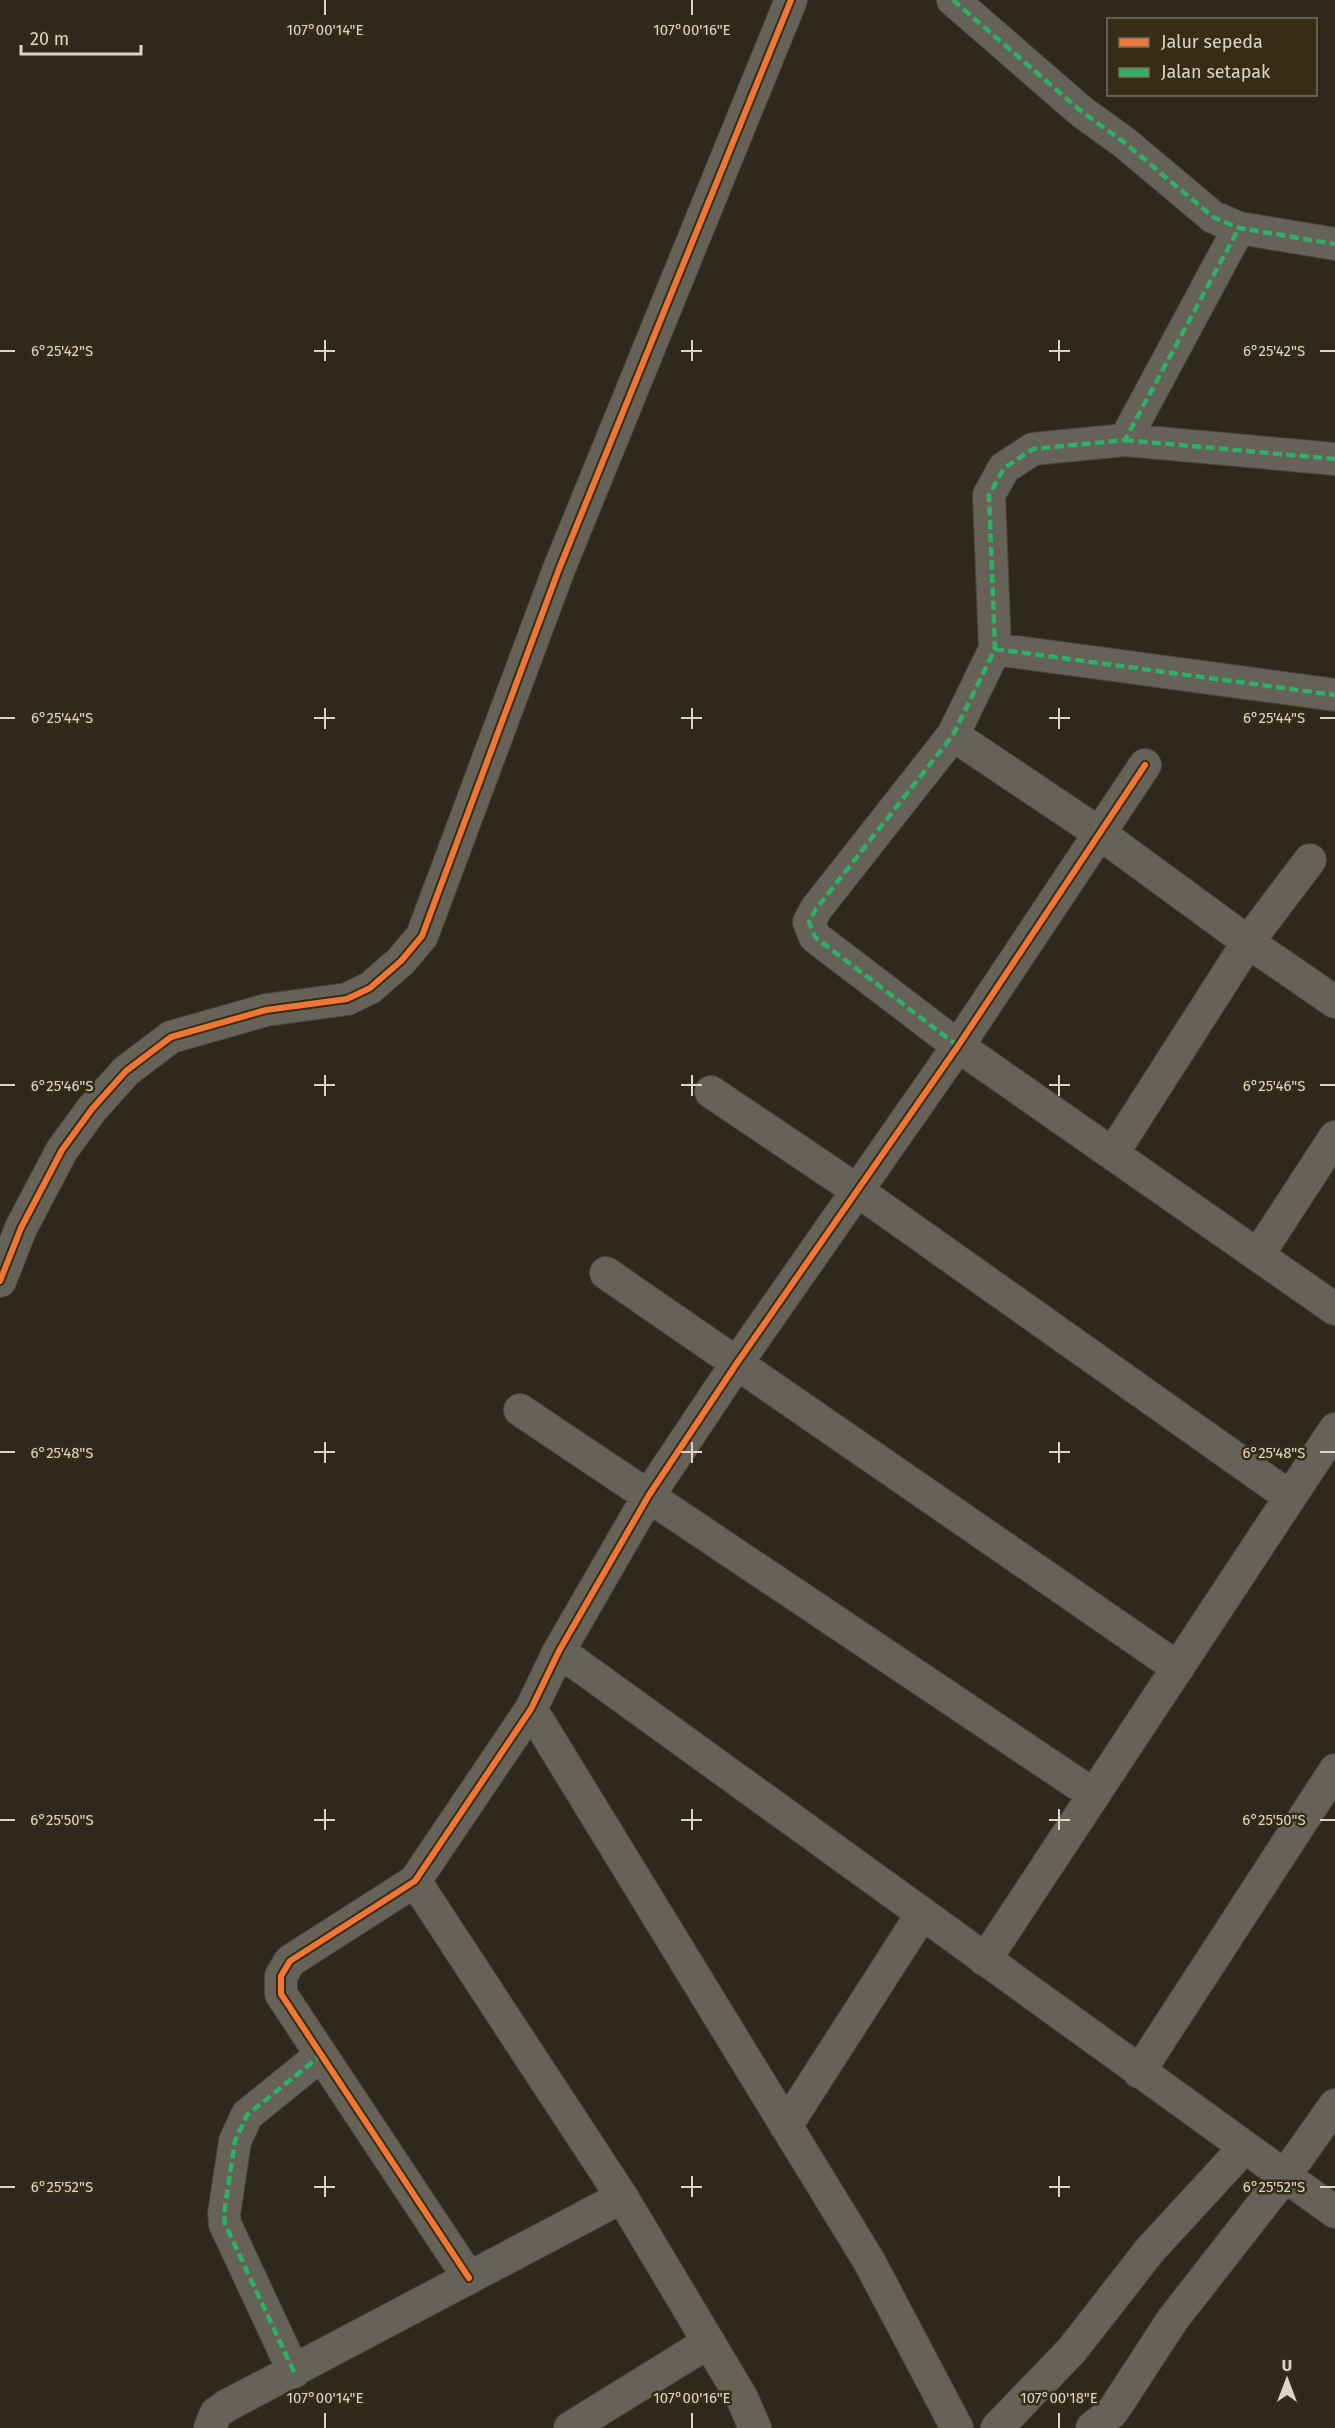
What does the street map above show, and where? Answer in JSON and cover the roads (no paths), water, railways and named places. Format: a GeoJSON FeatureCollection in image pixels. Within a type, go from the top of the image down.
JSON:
{"type":"FeatureCollection","features":[{"type":"Feature","properties":{"kind":"street"},"geometry":{"type":"LineString","coordinates":[[0,1281],[21,1228],[62,1150],[92,1109],[126,1071],[171,1037],[266,1010],[347,999],[370,988],[401,961],[422,936],[560,570],[792,0]]}},
{"type":"Feature","properties":{"kind":"street"},"geometry":{"type":"LineString","coordinates":[[953,0],[1082,112],[1125,143],[1213,217],[1239,228],[1335,244]]}},
{"type":"Feature","properties":{"kind":"street"},"geometry":{"type":"LineString","coordinates":[[1125,440],[1239,228]]}},
{"type":"Feature","properties":{"kind":"street"},"geometry":{"type":"LineString","coordinates":[[1335,459],[1125,440],[1033,449],[1004,468],[989,495],[995,649],[953,735],[816,909],[809,922],[815,937],[958,1046],[1335,1309]]}},
{"type":"Feature","properties":{"kind":"street"},"geometry":{"type":"LineString","coordinates":[[995,649],[1335,695]]}},
{"type":"Feature","properties":{"kind":"street"},"geometry":{"type":"LineString","coordinates":[[953,735],[1099,833],[1248,942],[1335,1002]]}},
{"type":"Feature","properties":{"kind":"street"},"geometry":{"type":"LineString","coordinates":[[469,2278],[280,1994],[281,1976],[290,1961],[415,1881],[531,1709],[560,1651],[649,1495],[737,1362],[958,1046],[1145,765]]}},
{"type":"Feature","properties":{"kind":"street"},"geometry":{"type":"LineString","coordinates":[[1113,1153],[1248,942],[1310,860]]}},
{"type":"Feature","properties":{"kind":"street"},"geometry":{"type":"LineString","coordinates":[[711,1092],[858,1191],[1290,1497]]}},
{"type":"Feature","properties":{"kind":"street"},"geometry":{"type":"LineString","coordinates":[[1258,1255],[1335,1137]]}},
{"type":"Feature","properties":{"kind":"street"},"geometry":{"type":"LineString","coordinates":[[606,1273],[1178,1668]]}},
{"type":"Feature","properties":{"kind":"street"},"geometry":{"type":"LineString","coordinates":[[520,1410],[1094,1795]]}},
{"type":"Feature","properties":{"kind":"street"},"geometry":{"type":"LineString","coordinates":[[985,1960],[1335,1429]]}},
{"type":"Feature","properties":{"kind":"street"},"geometry":{"type":"LineString","coordinates":[[560,1651],[1138,2072],[1335,2212]]}},
{"type":"Feature","properties":{"kind":"street"},"geometry":{"type":"LineString","coordinates":[[531,1709],[869,2261],[957,2428]]}},
{"type":"Feature","properties":{"kind":"street"},"geometry":{"type":"LineString","coordinates":[[1138,2072],[1335,1770]]}},
{"type":"Feature","properties":{"kind":"street"},"geometry":{"type":"LineString","coordinates":[[415,1881],[622,2197],[742,2398],[755,2428]]}},
{"type":"Feature","properties":{"kind":"street"},"geometry":{"type":"LineString","coordinates":[[786,2126],[922,1914]]}},
{"type":"Feature","properties":{"kind":"street"},"geometry":{"type":"LineString","coordinates":[[294,2372],[225,2224],[224,2214],[235,2141],[248,2115],[321,2055]]}},
{"type":"Feature","properties":{"kind":"street"},"geometry":{"type":"LineString","coordinates":[[1092,2428],[1113,2411],[1173,2319],[1284,2177],[1335,2105]]}},
{"type":"Feature","properties":{"kind":"street"},"geometry":{"type":"LineString","coordinates":[[997,2428],[1072,2350],[1150,2250],[1244,2148]]}},
{"type":"Feature","properties":{"kind":"street"},"geometry":{"type":"LineString","coordinates":[[210,2428],[216,2413],[226,2406],[622,2197]]}},
{"type":"Feature","properties":{"kind":"street"},"geometry":{"type":"LineString","coordinates":[[570,2428],[709,2342]]}}]}
